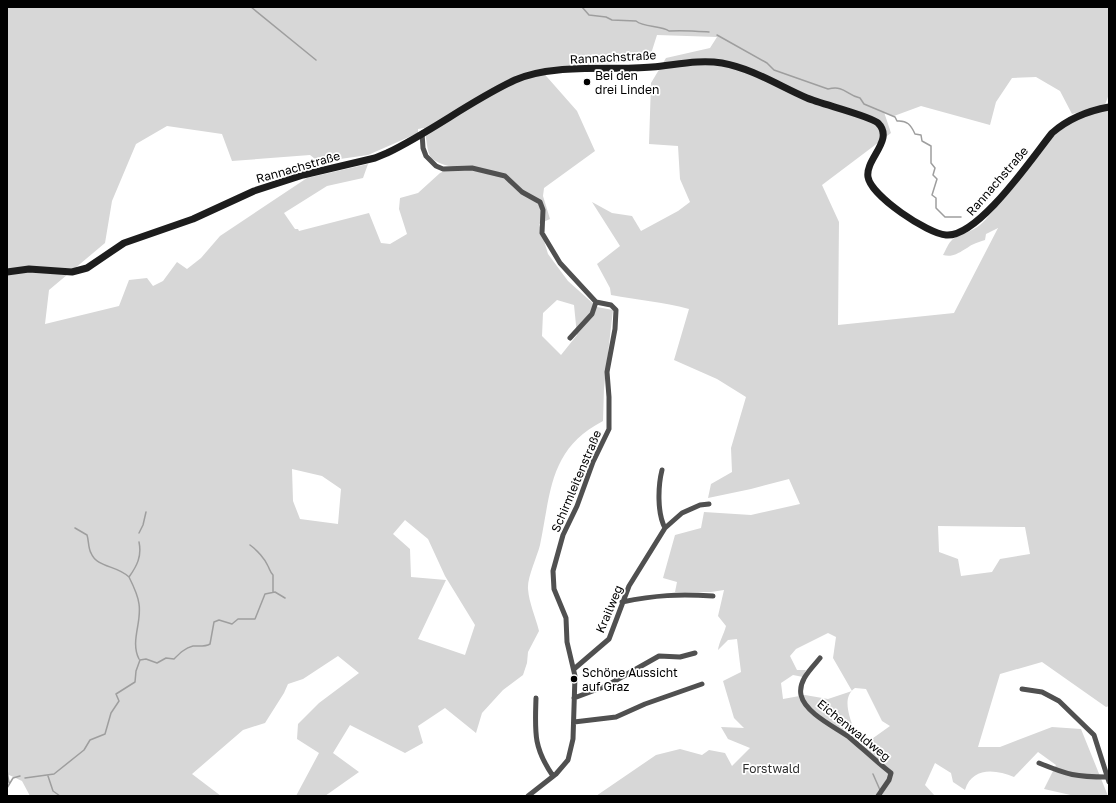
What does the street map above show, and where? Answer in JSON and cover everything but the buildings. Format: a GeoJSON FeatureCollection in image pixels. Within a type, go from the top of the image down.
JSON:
{"type":"FeatureCollection","features":[{"type":"Feature","properties":{"kind":"street","name":"Rannachstraße"},"geometry":{"type":"LineString","coordinates":[[7,272],[29,269],[72,272],[87,268],[124,243],[193,220],[240,197],[303,174],[375,158],[400,147],[504,86],[536,73],[653,67],[706,61],[722,63],[767,77],[818,103],[868,117],[878,122],[884,135],[869,166],[867,174],[869,182],[875,191],[907,216],[932,231],[948,236],[959,234],[984,216],[1052,133],[1062,125],[1080,115],[1109,107]]}},
{"type":"Feature","properties":{"kind":"street","name":"Schirmleitenstraße"},"geometry":{"type":"LineString","coordinates":[[422,134],[423,148],[426,156],[436,166],[445,169],[472,168],[505,176],[522,192],[540,202],[543,210],[542,233],[566,270],[596,302],[611,305],[616,310],[615,328],[607,372],[609,428],[593,462],[577,506],[563,535],[553,570],[554,589],[566,618],[567,642],[574,669],[573,739],[568,760],[553,776],[528,796]]}},
{"type":"Feature","properties":{"kind":"street"},"geometry":{"type":"LineString","coordinates":[[570,338],[592,314],[596,302]]}},
{"type":"Feature","properties":{"kind":"street"},"geometry":{"type":"LineString","coordinates":[[662,470],[660,505],[662,523],[665,528]]}},
{"type":"Feature","properties":{"kind":"street","name":"Krailweg"},"geometry":{"type":"LineString","coordinates":[[574,669],[609,639],[614,630],[622,602],[629,586],[665,528],[682,513],[700,505],[709,504]]}},
{"type":"Feature","properties":{"kind":"street"},"geometry":{"type":"LineString","coordinates":[[622,602],[654,596],[676,594],[713,596]]}},
{"type":"Feature","properties":{"kind":"street"},"geometry":{"type":"LineString","coordinates":[[574,698],[606,686],[659,656],[680,657],[695,653]]}},
{"type":"Feature","properties":{"kind":"street","name":"Eichenwaldweg"},"geometry":{"type":"LineString","coordinates":[[820,658],[804,680],[801,695],[804,702],[818,717],[848,737],[891,773],[879,795]]}},
{"type":"Feature","properties":{"kind":"street"},"geometry":{"type":"LineString","coordinates":[[574,722],[616,717],[645,704],[702,684]]}},
{"type":"Feature","properties":{"kind":"street"},"geometry":{"type":"LineString","coordinates":[[1022,689],[1042,692],[1059,701],[1094,735],[1109,782]]}},
{"type":"Feature","properties":{"kind":"street"},"geometry":{"type":"LineString","coordinates":[[536,698],[536,744],[542,761],[553,776]]}},
{"type":"Feature","properties":{"kind":"street"},"geometry":{"type":"LineString","coordinates":[[1039,763],[1066,774],[1082,777],[1107,777]]}},
{"type":"Feature","properties":{"kind":"green space","name":"Forstwald"},"geometry":{"type":"Polygon","coordinates":[[[7,7],[1109,7],[1109,94],[1105,105],[1072,114],[1060,91],[1036,77],[1012,78],[996,102],[990,125],[921,106],[894,116],[884,112],[891,133],[822,185],[839,222],[838,325],[954,313],[998,228],[986,234],[985,240],[973,244],[956,254],[950,256],[943,255],[950,242],[956,237],[980,225],[994,210],[1037,154],[1053,137],[1070,123],[1089,114],[1109,111],[1109,706],[1106,707],[1042,662],[1000,674],[978,747],[1000,747],[1052,727],[1081,729],[1108,796],[1075,796],[1044,789],[1056,765],[1038,752],[1014,777],[999,772],[985,772],[973,777],[965,790],[953,782],[951,773],[935,763],[925,785],[935,796],[596,796],[656,755],[680,749],[702,755],[709,750],[725,753],[732,766],[750,748],[728,739],[721,727],[744,728],[734,718],[723,681],[741,672],[737,639],[728,640],[718,650],[726,626],[718,616],[724,590],[711,592],[675,592],[677,582],[663,578],[675,535],[701,528],[704,512],[751,515],[800,504],[789,479],[708,498],[711,484],[732,472],[731,448],[746,397],[717,379],[674,360],[689,309],[611,295],[610,288],[597,264],[620,246],[592,202],[612,213],[632,216],[641,231],[678,211],[690,202],[680,179],[678,146],[649,144],[651,83],[666,58],[710,48],[717,37],[657,35],[649,60],[540,69],[577,111],[595,151],[544,188],[543,196],[550,219],[539,224],[548,254],[568,281],[597,307],[613,310],[604,388],[603,421],[585,432],[572,445],[562,459],[555,474],[540,545],[528,584],[530,600],[539,631],[528,652],[527,663],[523,675],[503,690],[482,713],[476,733],[445,708],[418,726],[423,743],[405,753],[350,725],[333,753],[359,772],[325,796],[296,796],[319,753],[297,739],[298,724],[319,703],[359,673],[338,656],[303,679],[288,684],[265,723],[243,730],[192,774],[221,796],[30,796],[22,781],[7,774],[7,7]],[[167,126],[136,144],[112,201],[105,243],[49,290],[45,324],[119,306],[129,280],[147,278],[153,286],[163,281],[177,262],[187,269],[201,258],[220,236],[307,178],[368,164],[363,178],[327,186],[284,213],[295,229],[298,229],[299,231],[369,213],[381,243],[390,244],[407,234],[399,209],[400,198],[418,193],[440,173],[453,167],[437,162],[432,158],[428,150],[424,128],[418,129],[418,133],[368,155],[319,162],[310,155],[232,161],[222,134],[167,126]],[[557,300],[543,313],[542,336],[561,355],[577,335],[574,305],[557,300]],[[292,469],[293,501],[300,519],[338,524],[341,489],[322,476],[292,469]],[[405,520],[393,534],[410,549],[411,577],[446,580],[418,639],[465,655],[475,625],[445,576],[428,539],[405,520]],[[938,526],[939,552],[958,559],[961,576],[992,572],[1000,559],[1030,554],[1025,527],[938,526]],[[828,633],[796,649],[790,656],[797,670],[806,670],[803,677],[793,675],[781,683],[783,699],[805,695],[828,699],[852,691],[833,658],[836,637],[828,633]],[[855,688],[849,696],[848,701],[853,727],[846,732],[862,746],[890,726],[882,721],[866,689],[855,688]]]}},
{"type":"Feature","properties":{"kind":"waterway"},"geometry":{"type":"LineString","coordinates":[[251,7],[316,60]]}},
{"type":"Feature","properties":{"kind":"waterway"},"geometry":{"type":"LineString","coordinates":[[582,7],[589,15],[606,17],[612,20],[636,21],[643,25],[662,28],[669,31],[709,32]]}},
{"type":"Feature","properties":{"kind":"waterway"},"geometry":{"type":"LineString","coordinates":[[717,35],[767,63],[774,70],[828,89],[842,89],[851,95],[860,98],[864,104],[895,117],[897,121],[903,121],[908,124],[915,134],[921,135],[922,141],[931,146],[931,163],[935,168],[933,175],[937,179],[932,195],[936,198],[936,208],[945,217],[961,217]]}},
{"type":"Feature","properties":{"kind":"waterway"},"geometry":{"type":"LineString","coordinates":[[139,533],[143,525],[146,512]]}},
{"type":"Feature","properties":{"kind":"waterway"},"geometry":{"type":"LineString","coordinates":[[75,528],[87,535],[89,549],[94,558],[102,564],[119,570],[129,577]]}},
{"type":"Feature","properties":{"kind":"waterway"},"geometry":{"type":"LineString","coordinates":[[139,542],[140,552],[138,561],[129,577],[139,604],[136,639],[139,659]]}},
{"type":"Feature","properties":{"kind":"waterway"},"geometry":{"type":"LineString","coordinates":[[250,545],[267,563],[273,575],[273,592]]}},
{"type":"Feature","properties":{"kind":"waterway"},"geometry":{"type":"LineString","coordinates":[[25,778],[54,774],[84,750],[90,740],[105,734],[111,713],[119,701],[116,694],[135,682],[136,671],[140,660],[146,659],[157,663],[166,658],[174,659],[190,647],[208,645],[210,644],[214,622],[219,620],[232,624],[238,619],[255,619],[265,594],[275,592],[285,598]]}},
{"type":"Feature","properties":{"kind":"waterway"},"geometry":{"type":"LineString","coordinates":[[7,770],[9,783]]}},
{"type":"Feature","properties":{"kind":"waterway"},"geometry":{"type":"LineString","coordinates":[[873,774],[880,790]]}},
{"type":"Feature","properties":{"kind":"waterway"},"geometry":{"type":"LineString","coordinates":[[7,788],[13,778],[20,776]]}},
{"type":"Feature","properties":{"kind":"waterway"},"geometry":{"type":"LineString","coordinates":[[48,776],[53,791],[60,796]]}},
{"type":"Feature","properties":{"kind":"place","name":"Bei den drei Linden"},"geometry":{"type":"Point","coordinates":[587,82]}},
{"type":"Feature","properties":{"kind":"place","name":"Schöne Aussicht auf Graz"},"geometry":{"type":"Point","coordinates":[574,679]}}]}
